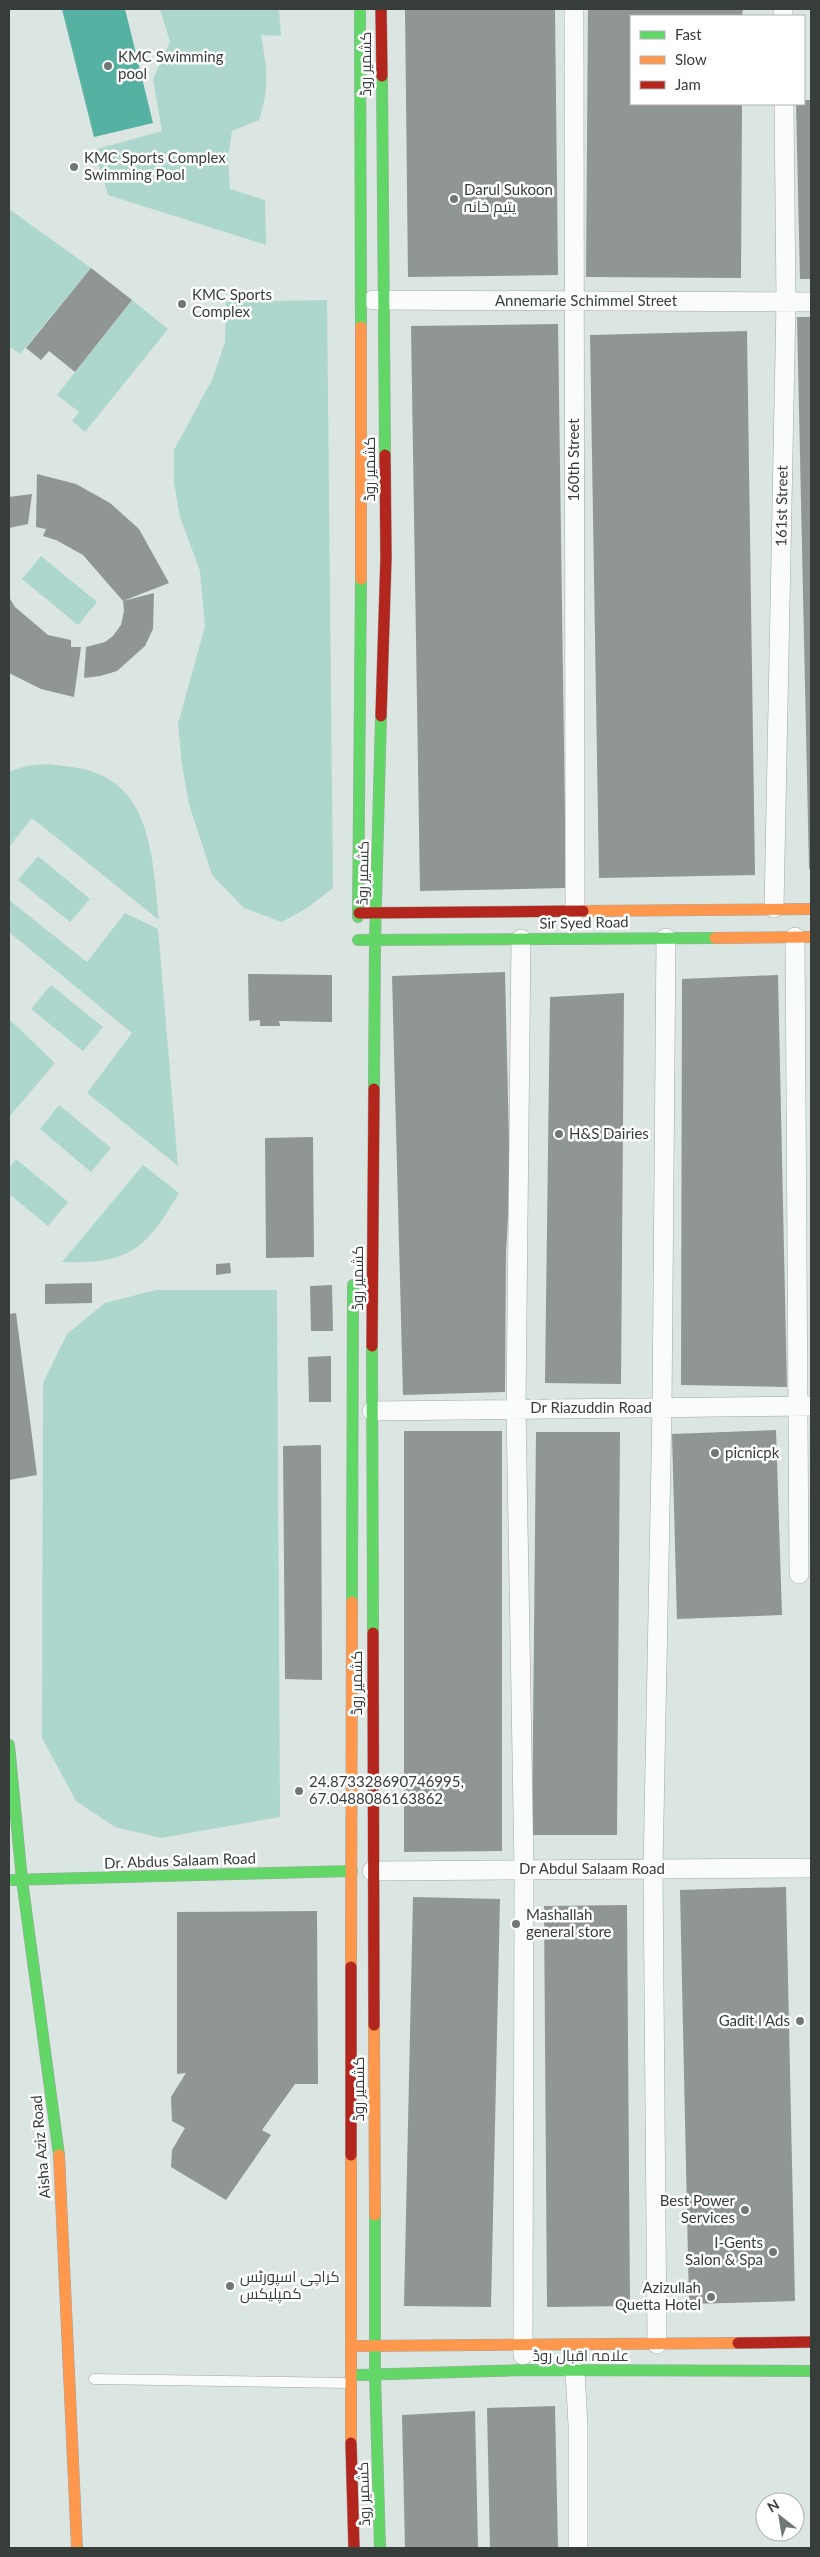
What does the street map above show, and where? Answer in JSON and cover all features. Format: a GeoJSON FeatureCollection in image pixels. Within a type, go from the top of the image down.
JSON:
{"type":"FeatureCollection","features":[{"type":"Feature","properties":{"kind":"main road","name":"کشمیر روڈ"},"geometry":{"type":"LineString","coordinates":[[357,945],[362,564],[360,9]]}},
{"type":"Feature","properties":{"kind":"main road","name":"کشمیر روڈ"},"geometry":{"type":"LineString","coordinates":[[380,2548],[375,2374],[372,1411],[375,940],[386,558],[381,9]]}},
{"type":"Feature","properties":{"kind":"main road","name":"Sir Syed Road"},"geometry":{"type":"LineString","coordinates":[[357,945],[375,940],[521,939],[613,925],[774,908],[811,909]]}},
{"type":"Feature","properties":{"kind":"main road","name":"Sir Syed Road"},"geometry":{"type":"LineString","coordinates":[[358,913],[574,911],[613,925],[666,938],[803,937]]}},
{"type":"Feature","properties":{"kind":"main road","name":"کشمیر روڈ"},"geometry":{"type":"LineString","coordinates":[[354,1270],[352,2346],[350,2379],[354,2548]]}},
{"type":"Feature","properties":{"kind":"main road","name":"Aisha Aziz Road"},"geometry":{"type":"LineString","coordinates":[[9,1755],[22,1880],[58,2137],[77,2548]]}},
{"type":"Feature","properties":{"kind":"main road","name":"Dr. Abdus Salaam Road"},"geometry":{"type":"LineString","coordinates":[[9,1880],[352,1871]]}},
{"type":"Feature","properties":{"kind":"main road","name":"علامہ اقبال روڈ"},"geometry":{"type":"LineString","coordinates":[[352,2346],[811,2342]]}},
{"type":"Feature","properties":{"kind":"main road","name":"علامہ اقبال روڈ"},"geometry":{"type":"LineString","coordinates":[[350,2379],[375,2374],[524,2370],[811,2371]]}},
{"type":"Feature","properties":{"kind":"street","name":"160th Street"},"geometry":{"type":"LineString","coordinates":[[574,9],[574,911]]}},
{"type":"Feature","properties":{"kind":"street","name":"161st Street"},"geometry":{"type":"LineString","coordinates":[[774,908],[786,302],[784,105]]}},
{"type":"Feature","properties":{"kind":"street","name":"Annemarie Schimmel Street"},"geometry":{"type":"LineString","coordinates":[[361,300],[811,302]]}},
{"type":"Feature","properties":{"kind":"street"},"geometry":{"type":"LineString","coordinates":[[799,1574],[805,1406],[803,937]]}},
{"type":"Feature","properties":{"kind":"street"},"geometry":{"type":"LineString","coordinates":[[657,2344],[654,1869],[662,1408],[666,938]]}},
{"type":"Feature","properties":{"kind":"street"},"geometry":{"type":"LineString","coordinates":[[521,939],[516,1408],[524,1869],[524,2370]]}},
{"type":"Feature","properties":{"kind":"street","name":"Dr Riazuddin Road"},"geometry":{"type":"LineString","coordinates":[[372,1411],[805,1406]]}},
{"type":"Feature","properties":{"kind":"street","name":"Dr Abdul Salaam Road"},"geometry":{"type":"LineString","coordinates":[[372,1871],[811,1868]]}},
{"type":"Feature","properties":{"kind":"street"},"geometry":{"type":"LineString","coordinates":[[575,2371],[578,2425],[578,2548]]}},
{"type":"Feature","properties":{"kind":"lane"},"geometry":{"type":"LineString","coordinates":[[94,2379],[350,2379]]}},
{"type":"Feature","properties":{"kind":"shaded area","name":"KMC Swimming pool"},"geometry":{"type":"Polygon","coordinates":[[[62,9],[125,9],[153,123],[94,137],[62,9]]]}},
{"type":"Feature","properties":{"kind":"shaded area"},"geometry":{"type":"Polygon","coordinates":[[[160,9],[279,9],[281,36],[261,35],[265,58],[266,87],[259,120],[232,131],[228,158],[230,189],[265,200],[266,245],[108,195],[94,150],[162,131],[153,79],[170,42],[160,9]]]}},
{"type":"Feature","properties":{"kind":"shaded area"},"geometry":{"type":"Polygon","coordinates":[[[9,209],[91,268],[20,354],[9,346],[9,209]]]}},
{"type":"Feature","properties":{"kind":"shaded area"},"geometry":{"type":"Polygon","coordinates":[[[132,300],[168,329],[85,432],[72,421],[79,412],[57,395],[132,300]]]}},
{"type":"Feature","properties":{"kind":"shaded area"},"geometry":{"type":"Polygon","coordinates":[[[327,300],[333,888],[307,908],[282,922],[244,908],[212,875],[189,804],[182,765],[178,724],[205,626],[200,571],[180,517],[174,483],[174,450],[212,380],[225,342],[226,302],[327,300]]]}},
{"type":"Feature","properties":{"kind":"shaded area"},"geometry":{"type":"Polygon","coordinates":[[[41,556],[97,602],[78,625],[22,579],[41,556]]]}},
{"type":"Feature","properties":{"kind":"shaded area"},"geometry":{"type":"Polygon","coordinates":[[[47,764],[78,768],[96,773],[115,784],[129,798],[140,816],[147,836],[152,857],[159,920],[32,818],[9,847],[9,772],[26,766],[47,764]]]}},
{"type":"Feature","properties":{"kind":"shaded area"},"geometry":{"type":"Polygon","coordinates":[[[38,856],[90,899],[70,922],[18,880],[38,856]]]}},
{"type":"Feature","properties":{"kind":"shaded area"},"geometry":{"type":"Polygon","coordinates":[[[9,900],[87,962],[125,913],[158,929],[178,1166],[87,1093],[132,1033],[9,932],[9,900]]]}},
{"type":"Feature","properties":{"kind":"shaded area"},"geometry":{"type":"Polygon","coordinates":[[[51,985],[103,1027],[83,1051],[31,1009],[51,985]]]}},
{"type":"Feature","properties":{"kind":"shaded area"},"geometry":{"type":"Polygon","coordinates":[[[9,1019],[55,1063],[9,1117],[9,1019]]]}},
{"type":"Feature","properties":{"kind":"shaded area"},"geometry":{"type":"Polygon","coordinates":[[[59,1105],[111,1148],[91,1172],[40,1129],[59,1105]]]}},
{"type":"Feature","properties":{"kind":"shaded area"},"geometry":{"type":"Polygon","coordinates":[[[16,1159],[68,1202],[48,1226],[9,1194],[9,1168],[16,1159]]]}},
{"type":"Feature","properties":{"kind":"shaded area"},"geometry":{"type":"Polygon","coordinates":[[[143,1165],[179,1193],[156,1228],[133,1250],[120,1256],[85,1262],[62,1262],[143,1165]]]}},
{"type":"Feature","properties":{"kind":"shaded area"},"geometry":{"type":"Polygon","coordinates":[[[156,1290],[277,1290],[280,1817],[161,1838],[115,1827],[76,1801],[42,1738],[43,1383],[67,1334],[105,1303],[156,1290]]]}},
{"type":"Feature","properties":{"kind":"building"},"geometry":{"type":"Polygon","coordinates":[[[405,9],[555,9],[558,275],[408,277],[405,9]]]}},
{"type":"Feature","properties":{"kind":"building"},"geometry":{"type":"Polygon","coordinates":[[[588,9],[743,9],[742,15],[630,15],[630,105],[742,105],[741,278],[586,277],[588,9]]]}},
{"type":"Feature","properties":{"kind":"building"},"geometry":{"type":"Polygon","coordinates":[[[805,100],[811,100],[811,279],[800,279],[796,105],[805,105],[805,100]]]}},
{"type":"Feature","properties":{"kind":"building"},"geometry":{"type":"Polygon","coordinates":[[[91,268],[132,300],[75,372],[49,351],[41,360],[26,348],[91,268]]]}},
{"type":"Feature","properties":{"kind":"building"},"geometry":{"type":"Polygon","coordinates":[[[797,317],[811,317],[811,869],[809,869],[797,317]]]}},
{"type":"Feature","properties":{"kind":"building"},"geometry":{"type":"Polygon","coordinates":[[[558,324],[566,888],[420,891],[411,326],[558,324]]]}},
{"type":"Feature","properties":{"kind":"building"},"geometry":{"type":"Polygon","coordinates":[[[747,331],[755,875],[599,878],[590,335],[747,331]]]}},
{"type":"Feature","properties":{"kind":"building"},"geometry":{"type":"Polygon","coordinates":[[[37,474],[76,484],[110,503],[139,529],[169,583],[123,601],[83,555],[56,540],[43,536],[46,529],[36,527],[37,474]]]}},
{"type":"Feature","properties":{"kind":"building"},"geometry":{"type":"Polygon","coordinates":[[[32,494],[28,524],[9,528],[9,497],[32,494]]]}},
{"type":"Feature","properties":{"kind":"building"},"geometry":{"type":"Polygon","coordinates":[[[154,593],[153,629],[145,646],[117,671],[84,678],[86,647],[105,642],[113,636],[121,625],[124,611],[123,601],[154,593]]]}},
{"type":"Feature","properties":{"kind":"building"},"geometry":{"type":"Polygon","coordinates":[[[9,597],[15,607],[48,635],[71,640],[71,647],[81,647],[74,697],[41,689],[9,673],[9,597]]]}},
{"type":"Feature","properties":{"kind":"building"},"geometry":{"type":"Polygon","coordinates":[[[505,972],[510,1182],[506,1252],[505,1392],[403,1395],[392,976],[505,972]]]}},
{"type":"Feature","properties":{"kind":"building"},"geometry":{"type":"Polygon","coordinates":[[[248,974],[332,975],[332,1022],[279,1021],[280,1026],[260,1026],[260,1020],[249,1021],[248,974]]]}},
{"type":"Feature","properties":{"kind":"building"},"geometry":{"type":"Polygon","coordinates":[[[778,975],[787,1387],[681,1385],[682,979],[778,975]]]}},
{"type":"Feature","properties":{"kind":"building"},"geometry":{"type":"Polygon","coordinates":[[[624,993],[621,1384],[545,1383],[550,997],[624,993]]]}},
{"type":"Feature","properties":{"kind":"building"},"geometry":{"type":"Polygon","coordinates":[[[313,1137],[314,1257],[266,1258],[265,1138],[313,1137]]]}},
{"type":"Feature","properties":{"kind":"building"},"geometry":{"type":"Polygon","coordinates":[[[230,1263],[231,1273],[216,1275],[216,1264],[230,1263]]]}},
{"type":"Feature","properties":{"kind":"building"},"geometry":{"type":"Polygon","coordinates":[[[92,1283],[92,1303],[45,1304],[45,1284],[92,1283]]]}},
{"type":"Feature","properties":{"kind":"building"},"geometry":{"type":"Polygon","coordinates":[[[332,1285],[333,1331],[311,1331],[310,1286],[332,1285]]]}},
{"type":"Feature","properties":{"kind":"building"},"geometry":{"type":"Polygon","coordinates":[[[16,1313],[37,1475],[9,1480],[9,1314],[16,1313]]]}},
{"type":"Feature","properties":{"kind":"building"},"geometry":{"type":"Polygon","coordinates":[[[331,1356],[331,1402],[309,1402],[308,1357],[331,1356]]]}},
{"type":"Feature","properties":{"kind":"building"},"geometry":{"type":"Polygon","coordinates":[[[776,1430],[782,1615],[677,1619],[672,1434],[776,1430]]]}},
{"type":"Feature","properties":{"kind":"building"},"geometry":{"type":"Polygon","coordinates":[[[404,1431],[502,1431],[502,1851],[404,1852],[404,1431]]]}},
{"type":"Feature","properties":{"kind":"building"},"geometry":{"type":"Polygon","coordinates":[[[536,1432],[620,1432],[617,1835],[532,1835],[536,1432]]]}},
{"type":"Feature","properties":{"kind":"building"},"geometry":{"type":"Polygon","coordinates":[[[321,1445],[322,1680],[285,1679],[283,1446],[321,1445]]]}},
{"type":"Feature","properties":{"kind":"building"},"geometry":{"type":"Polygon","coordinates":[[[786,1887],[795,2301],[689,2304],[680,1890],[786,1887]]]}},
{"type":"Feature","properties":{"kind":"building"},"geometry":{"type":"Polygon","coordinates":[[[413,1897],[500,1899],[491,2307],[404,2306],[413,1897]]]}},
{"type":"Feature","properties":{"kind":"building"},"geometry":{"type":"Polygon","coordinates":[[[627,1905],[630,2306],[547,2307],[544,1906],[627,1905]]]}},
{"type":"Feature","properties":{"kind":"building"},"geometry":{"type":"Polygon","coordinates":[[[317,1911],[318,2084],[295,2084],[262,2130],[271,2135],[226,2200],[171,2167],[172,2150],[185,2128],[172,2121],[171,2097],[186,2073],[177,2074],[177,1912],[317,1911]]]}},
{"type":"Feature","properties":{"kind":"building"},"geometry":{"type":"Polygon","coordinates":[[[555,2406],[558,2548],[490,2548],[487,2408],[555,2406]]]}},
{"type":"Feature","properties":{"kind":"building"},"geometry":{"type":"Polygon","coordinates":[[[475,2411],[478,2548],[405,2548],[402,2415],[475,2411]]]}},
{"type":"Feature","properties":{"kind":"traffic: fast"},"geometry":{"type":"LineString","coordinates":[[360,9],[361,327]]}},
{"type":"Feature","properties":{"kind":"traffic: fast"},"geometry":{"type":"LineString","coordinates":[[382,76],[385,455]]}},
{"type":"Feature","properties":{"kind":"traffic: fast"},"geometry":{"type":"LineString","coordinates":[[358,917],[361,579]]}},
{"type":"Feature","properties":{"kind":"traffic: fast"},"geometry":{"type":"LineString","coordinates":[[374,1089],[375,940],[381,716]]}},
{"type":"Feature","properties":{"kind":"traffic: fast"},"geometry":{"type":"LineString","coordinates":[[358,940],[715,938]]}},
{"type":"Feature","properties":{"kind":"traffic: fast"},"geometry":{"type":"LineString","coordinates":[[352,1602],[353,1285]]}},
{"type":"Feature","properties":{"kind":"traffic: fast"},"geometry":{"type":"LineString","coordinates":[[372,1346],[373,1633]]}},
{"type":"Feature","properties":{"kind":"traffic: fast"},"geometry":{"type":"LineString","coordinates":[[9,1745],[22,1880],[59,2155]]}},
{"type":"Feature","properties":{"kind":"traffic: fast"},"geometry":{"type":"LineString","coordinates":[[9,1880],[352,1871]]}},
{"type":"Feature","properties":{"kind":"traffic: fast"},"geometry":{"type":"LineString","coordinates":[[375,2215],[375,2374],[380,2548]]}},
{"type":"Feature","properties":{"kind":"traffic: fast"},"geometry":{"type":"LineString","coordinates":[[357,2375],[524,2370],[811,2371]]}},
{"type":"Feature","properties":{"kind":"traffic: slow"},"geometry":{"type":"LineString","coordinates":[[361,327],[361,579]]}},
{"type":"Feature","properties":{"kind":"traffic: slow"},"geometry":{"type":"LineString","coordinates":[[583,911],[811,909]]}},
{"type":"Feature","properties":{"kind":"traffic: slow"},"geometry":{"type":"LineString","coordinates":[[715,938],[811,937]]}},
{"type":"Feature","properties":{"kind":"traffic: slow"},"geometry":{"type":"LineString","coordinates":[[351,1967],[352,1602]]}},
{"type":"Feature","properties":{"kind":"traffic: slow"},"geometry":{"type":"LineString","coordinates":[[374,2025],[375,2215]]}},
{"type":"Feature","properties":{"kind":"traffic: slow"},"geometry":{"type":"LineString","coordinates":[[59,2155],[77,2548]]}},
{"type":"Feature","properties":{"kind":"traffic: slow"},"geometry":{"type":"LineString","coordinates":[[351,2155],[351,2443]]}},
{"type":"Feature","properties":{"kind":"traffic: slow"},"geometry":{"type":"LineString","coordinates":[[358,2346],[738,2343]]}},
{"type":"Feature","properties":{"kind":"traffic: jam"},"geometry":{"type":"LineString","coordinates":[[381,9],[382,76]]}},
{"type":"Feature","properties":{"kind":"traffic: jam"},"geometry":{"type":"LineString","coordinates":[[381,716],[386,558],[385,455]]}},
{"type":"Feature","properties":{"kind":"traffic: jam"},"geometry":{"type":"LineString","coordinates":[[359,913],[583,911]]}},
{"type":"Feature","properties":{"kind":"traffic: jam"},"geometry":{"type":"LineString","coordinates":[[372,1346],[374,1089]]}},
{"type":"Feature","properties":{"kind":"traffic: jam"},"geometry":{"type":"LineString","coordinates":[[373,1633],[374,2025]]}},
{"type":"Feature","properties":{"kind":"traffic: jam"},"geometry":{"type":"LineString","coordinates":[[351,1967],[351,2155]]}},
{"type":"Feature","properties":{"kind":"traffic: jam"},"geometry":{"type":"LineString","coordinates":[[738,2343],[811,2342]]}},
{"type":"Feature","properties":{"kind":"traffic: jam"},"geometry":{"type":"LineString","coordinates":[[351,2443],[354,2548]]}},
{"type":"Feature","properties":{"kind":"place","name":"KMC Swimming pool"},"geometry":{"type":"Point","coordinates":[108,66]}},
{"type":"Feature","properties":{"kind":"place","name":"KMC Sports Complex Swimming Pool"},"geometry":{"type":"Point","coordinates":[74,167]}},
{"type":"Feature","properties":{"kind":"place","name":"Darul Sukoon یتیم خانہ"},"geometry":{"type":"Point","coordinates":[454,199]}},
{"type":"Feature","properties":{"kind":"place","name":"KMC Sports Complex"},"geometry":{"type":"Point","coordinates":[182,304]}},
{"type":"Feature","properties":{"kind":"place","name":"H&S Dairies"},"geometry":{"type":"Point","coordinates":[559,1134]}},
{"type":"Feature","properties":{"kind":"place","name":"picnicpk"},"geometry":{"type":"Point","coordinates":[715,1453]}},
{"type":"Feature","properties":{"kind":"place","name":"24.873328690746995, 67.0488086163862"},"geometry":{"type":"Point","coordinates":[299,1791]}},
{"type":"Feature","properties":{"kind":"place","name":"Mashallah general store"},"geometry":{"type":"Point","coordinates":[516,1924]}},
{"type":"Feature","properties":{"kind":"place","name":"Gadit l Ads"},"geometry":{"type":"Point","coordinates":[800,2021]}},
{"type":"Feature","properties":{"kind":"place","name":"Best Power Services"},"geometry":{"type":"Point","coordinates":[745,2210]}},
{"type":"Feature","properties":{"kind":"place","name":"I-Gents Salon & Spa"},"geometry":{"type":"Point","coordinates":[773,2252]}},
{"type":"Feature","properties":{"kind":"place","name":"کراچی اسپورٹس کمپلیکس"},"geometry":{"type":"Point","coordinates":[230,2286]}},
{"type":"Feature","properties":{"kind":"place","name":"Azizullah Quetta Hotel"},"geometry":{"type":"Point","coordinates":[711,2297]}}]}
